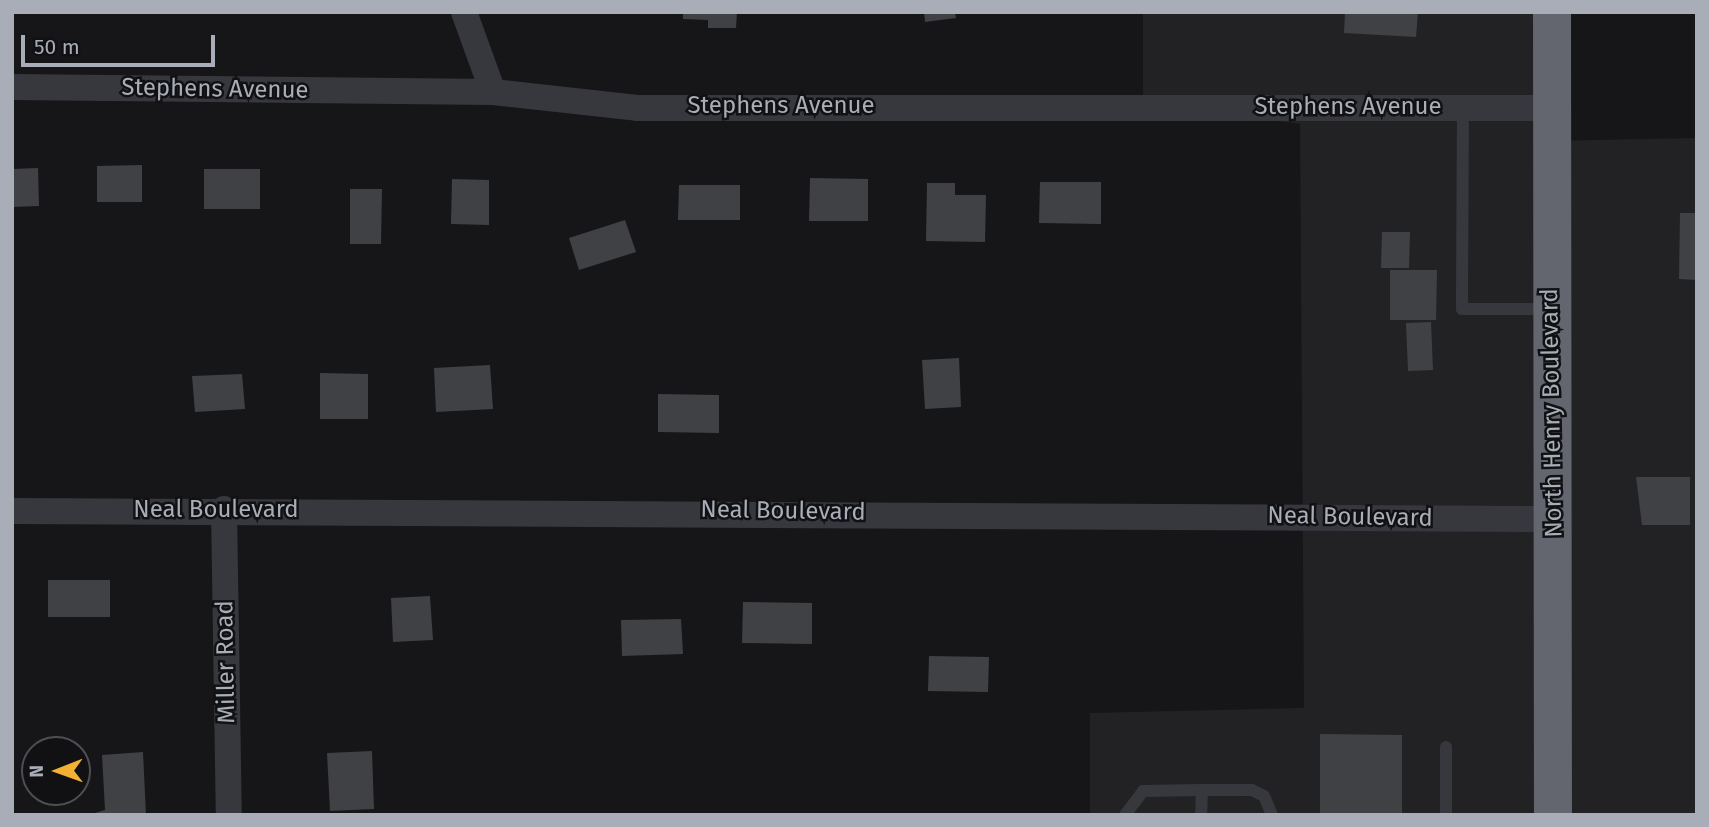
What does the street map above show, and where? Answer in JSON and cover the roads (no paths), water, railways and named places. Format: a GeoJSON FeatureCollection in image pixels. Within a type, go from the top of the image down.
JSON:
{"type":"FeatureCollection","features":[{"type":"Feature","properties":{"kind":"highway","name":"North Henry Boulevard"},"geometry":{"type":"LineString","coordinates":[[1552,12],[1550,309],[1553,815]]}},
{"type":"Feature","properties":{"kind":"street"},"geometry":{"type":"LineString","coordinates":[[464,12],[493,92]]}},
{"type":"Feature","properties":{"kind":"street","name":"Stephens Avenue"},"geometry":{"type":"LineString","coordinates":[[12,87],[493,92],[637,108],[1551,108]]}},
{"type":"Feature","properties":{"kind":"street","name":"Neal Boulevard"},"geometry":{"type":"LineString","coordinates":[[12,512],[224,509],[1553,519]]}},
{"type":"Feature","properties":{"kind":"street","name":"Miller Road"},"geometry":{"type":"LineString","coordinates":[[224,509],[229,815]]}},
{"type":"Feature","properties":{"kind":"lane"},"geometry":{"type":"LineString","coordinates":[[1462,107],[1462,309],[1550,309]]}},
{"type":"Feature","properties":{"kind":"lane"},"geometry":{"type":"LineString","coordinates":[[1446,747],[1446,815]]}},
{"type":"Feature","properties":{"kind":"lane"},"geometry":{"type":"LineString","coordinates":[[1201,815],[1202,790]]}},
{"type":"Feature","properties":{"kind":"lane"},"geometry":{"type":"LineString","coordinates":[[1125,815],[1143,792],[1202,790],[1252,790],[1264,796],[1272,815]]}}]}
